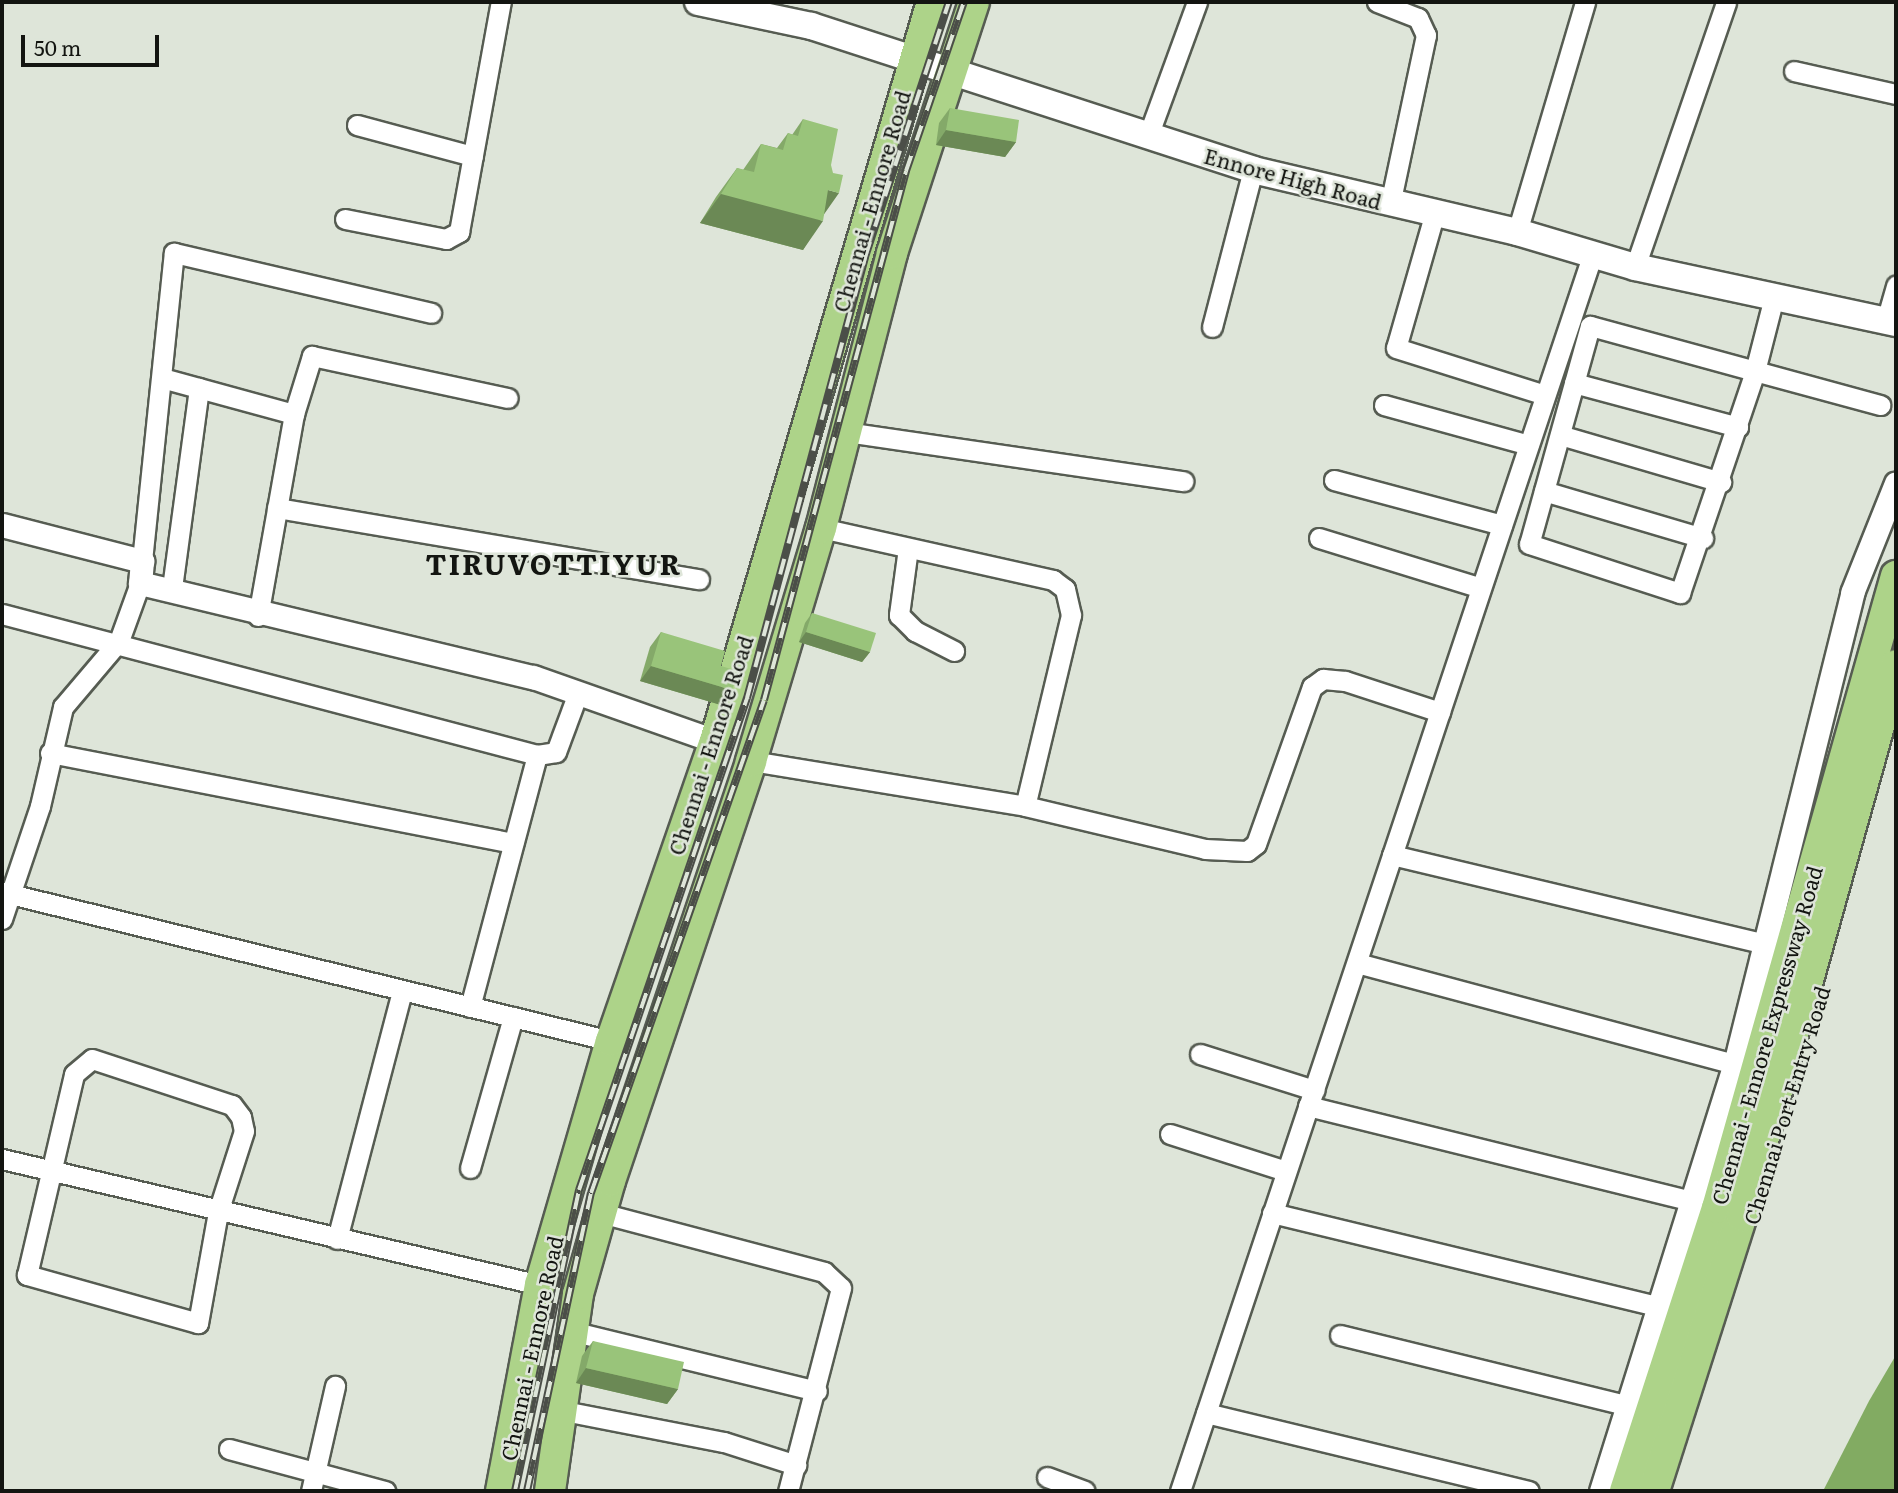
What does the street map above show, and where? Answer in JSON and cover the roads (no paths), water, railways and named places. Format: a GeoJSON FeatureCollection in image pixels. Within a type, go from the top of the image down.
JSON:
{"type":"FeatureCollection","features":[{"type":"Feature","properties":{"kind":"main road","name":"Ennore High Road"},"geometry":{"type":"LineString","coordinates":[[698,2],[811,26],[1253,170],[1517,232],[1635,267],[1891,322]]}},
{"type":"Feature","properties":{"kind":"main road","name":"Chennai - Ennore Road"},"geometry":{"type":"LineString","coordinates":[[501,1491],[540,1285],[611,1041],[715,741],[912,59],[932,2]]}},
{"type":"Feature","properties":{"kind":"main road","name":"Chennai - Ennore Road"},"geometry":{"type":"LineString","coordinates":[[552,1490],[564,1411],[571,1331],[598,1222],[751,761],[821,528],[947,72],[974,2]]}},
{"type":"Feature","properties":{"kind":"main road","name":"Chennai - Ennore Expressway Road"},"geometry":{"type":"LineString","coordinates":[[1625,1491],[1717,1208],[1896,576]]}},
{"type":"Feature","properties":{"kind":"main road","name":"Chennai - Ennore Expressway Road"},"geometry":{"type":"LineString","coordinates":[[1654,1491],[1742,1216],[1896,665]]}},
{"type":"Feature","properties":{"kind":"main road"},"geometry":{"type":"LineString","coordinates":[[559,1220],[598,1222]]}},
{"type":"Feature","properties":{"kind":"street"},"geometry":{"type":"LineString","coordinates":[[345,219],[453,239],[473,156],[501,2]]}},
{"type":"Feature","properties":{"kind":"street"},"geometry":{"type":"LineString","coordinates":[[1148,136],[1197,2]]}},
{"type":"Feature","properties":{"kind":"street"},"geometry":{"type":"LineString","coordinates":[[1377,2],[1418,18],[1426,35],[1390,204]]}},
{"type":"Feature","properties":{"kind":"street"},"geometry":{"type":"LineString","coordinates":[[1517,232],[1585,2]]}},
{"type":"Feature","properties":{"kind":"street"},"geometry":{"type":"LineString","coordinates":[[1635,267],[1726,2]]}},
{"type":"Feature","properties":{"kind":"street"},"geometry":{"type":"LineString","coordinates":[[1794,71],[1896,94]]}},
{"type":"Feature","properties":{"kind":"street"},"geometry":{"type":"LineString","coordinates":[[357,125],[473,156]]}},
{"type":"Feature","properties":{"kind":"street"},"geometry":{"type":"LineString","coordinates":[[1212,327],[1253,170]]}},
{"type":"Feature","properties":{"kind":"street"},"geometry":{"type":"LineString","coordinates":[[1435,212],[1396,348],[1545,395]]}},
{"type":"Feature","properties":{"kind":"street"},"geometry":{"type":"LineString","coordinates":[[2,919],[6,892],[40,806],[50,753],[63,707],[119,641],[141,572],[174,253],[432,313]]}},
{"type":"Feature","properties":{"kind":"street"},"geometry":{"type":"LineString","coordinates":[[1180,1491],[1440,712],[1478,587],[1502,525],[1592,256]]}},
{"type":"Feature","properties":{"kind":"street"},"geometry":{"type":"LineString","coordinates":[[1891,322],[1896,285]]}},
{"type":"Feature","properties":{"kind":"street"},"geometry":{"type":"LineString","coordinates":[[1774,297],[1755,371],[1721,482],[1703,538],[1680,593],[1530,544],[1590,326],[1755,371],[1880,405]]}},
{"type":"Feature","properties":{"kind":"street"},"geometry":{"type":"LineString","coordinates":[[258,616],[294,414],[312,356],[508,398]]}},
{"type":"Feature","properties":{"kind":"street"},"geometry":{"type":"LineString","coordinates":[[162,378],[294,414]]}},
{"type":"Feature","properties":{"kind":"street"},"geometry":{"type":"LineString","coordinates":[[1574,383],[1738,428]]}},
{"type":"Feature","properties":{"kind":"street"},"geometry":{"type":"LineString","coordinates":[[172,588],[199,388]]}},
{"type":"Feature","properties":{"kind":"street"},"geometry":{"type":"LineString","coordinates":[[1384,405],[1529,445]]}},
{"type":"Feature","properties":{"kind":"street"},"geometry":{"type":"LineString","coordinates":[[846,432],[1183,481]]}},
{"type":"Feature","properties":{"kind":"street"},"geometry":{"type":"LineString","coordinates":[[1560,435],[1721,482]]}},
{"type":"Feature","properties":{"kind":"street"},"geometry":{"type":"LineString","coordinates":[[1334,480],[1502,525]]}},
{"type":"Feature","properties":{"kind":"street"},"geometry":{"type":"LineString","coordinates":[[1601,1491],[1695,1202],[1735,1064],[1852,593],[1896,483]]}},
{"type":"Feature","properties":{"kind":"street"},"geometry":{"type":"LineString","coordinates":[[1544,491],[1703,538]]}},
{"type":"Feature","properties":{"kind":"street"},"geometry":{"type":"LineString","coordinates":[[277,508],[699,579]]}},
{"type":"Feature","properties":{"kind":"street"},"geometry":{"type":"LineString","coordinates":[[2,525],[141,572],[172,588],[258,616],[533,677],[715,741]]}},
{"type":"Feature","properties":{"kind":"street"},"geometry":{"type":"LineString","coordinates":[[821,528],[1053,580],[1071,600],[1026,806]]}},
{"type":"Feature","properties":{"kind":"street"},"geometry":{"type":"LineString","coordinates":[[1319,538],[1478,587]]}},
{"type":"Feature","properties":{"kind":"street"},"geometry":{"type":"LineString","coordinates":[[908,548],[899,615],[915,631],[954,651]]}},
{"type":"Feature","properties":{"kind":"street"},"geometry":{"type":"LineString","coordinates":[[2,614],[119,641],[537,755],[556,752],[578,693]]}},
{"type":"Feature","properties":{"kind":"street"},"geometry":{"type":"LineString","coordinates":[[751,761],[1026,806],[1205,849],[1247,851],[1256,844],[1312,687],[1323,679],[1345,681],[1440,712]]}},
{"type":"Feature","properties":{"kind":"street","name":"Chennai Port Entry Road"},"geometry":{"type":"LineString","coordinates":[[1667,1491],[1797,1075],[1896,716]]}},
{"type":"Feature","properties":{"kind":"street"},"geometry":{"type":"LineString","coordinates":[[50,753],[513,843]]}},
{"type":"Feature","properties":{"kind":"street"},"geometry":{"type":"LineString","coordinates":[[471,1007],[537,755]]}},
{"type":"Feature","properties":{"kind":"street"},"geometry":{"type":"LineString","coordinates":[[1392,855],[1766,944]]}},
{"type":"Feature","properties":{"kind":"street"},"geometry":{"type":"LineString","coordinates":[[6,892],[402,992],[611,1041]]}},
{"type":"Feature","properties":{"kind":"street"},"geometry":{"type":"LineString","coordinates":[[1357,963],[1735,1064]]}},
{"type":"Feature","properties":{"kind":"street"},"geometry":{"type":"LineString","coordinates":[[337,1239],[402,992]]}},
{"type":"Feature","properties":{"kind":"street"},"geometry":{"type":"LineString","coordinates":[[471,1168],[513,1017]]}},
{"type":"Feature","properties":{"kind":"street"},"geometry":{"type":"LineString","coordinates":[[1200,1054],[1311,1098],[1695,1202]]}},
{"type":"Feature","properties":{"kind":"street"},"geometry":{"type":"LineString","coordinates":[[92,1059],[232,1105],[244,1131],[218,1212],[198,1323],[27,1275],[49,1171],[74,1074],[92,1059]]}},
{"type":"Feature","properties":{"kind":"street"},"geometry":{"type":"LineString","coordinates":[[1170,1134],[1286,1171]]}},
{"type":"Feature","properties":{"kind":"street"},"geometry":{"type":"LineString","coordinates":[[2,1159],[218,1212],[540,1285]]}},
{"type":"Feature","properties":{"kind":"street"},"geometry":{"type":"LineString","coordinates":[[1272,1213],[1662,1307]]}},
{"type":"Feature","properties":{"kind":"street"},"geometry":{"type":"LineString","coordinates":[[598,1222],[824,1272],[841,1288],[817,1391],[788,1491]]}},
{"type":"Feature","properties":{"kind":"street"},"geometry":{"type":"LineString","coordinates":[[571,1331],[817,1391]]}},
{"type":"Feature","properties":{"kind":"street"},"geometry":{"type":"LineString","coordinates":[[1340,1335],[1629,1406]]}},
{"type":"Feature","properties":{"kind":"street"},"geometry":{"type":"LineString","coordinates":[[312,1482],[335,1386]]}},
{"type":"Feature","properties":{"kind":"street"},"geometry":{"type":"LineString","coordinates":[[564,1411],[724,1443],[796,1465]]}},
{"type":"Feature","properties":{"kind":"street"},"geometry":{"type":"LineString","coordinates":[[1206,1413],[1529,1491]]}},
{"type":"Feature","properties":{"kind":"street"},"geometry":{"type":"LineString","coordinates":[[229,1449],[312,1482],[385,1491]]}},
{"type":"Feature","properties":{"kind":"street"},"geometry":{"type":"LineString","coordinates":[[1047,1477],[1085,1491]]}},
{"type":"Feature","properties":{"kind":"railway"},"geometry":{"type":"LineString","coordinates":[[515,1491],[579,1190],[747,698],[865,257],[949,2]]}},
{"type":"Feature","properties":{"kind":"railway"},"geometry":{"type":"LineString","coordinates":[[527,1491],[591,1193],[764,700],[906,171],[964,2]]}},
{"type":"Feature","properties":{"kind":"district","name":"TIRUVOTTIYUR"},"geometry":{"type":"Point","coordinates":[554,563]}}]}
